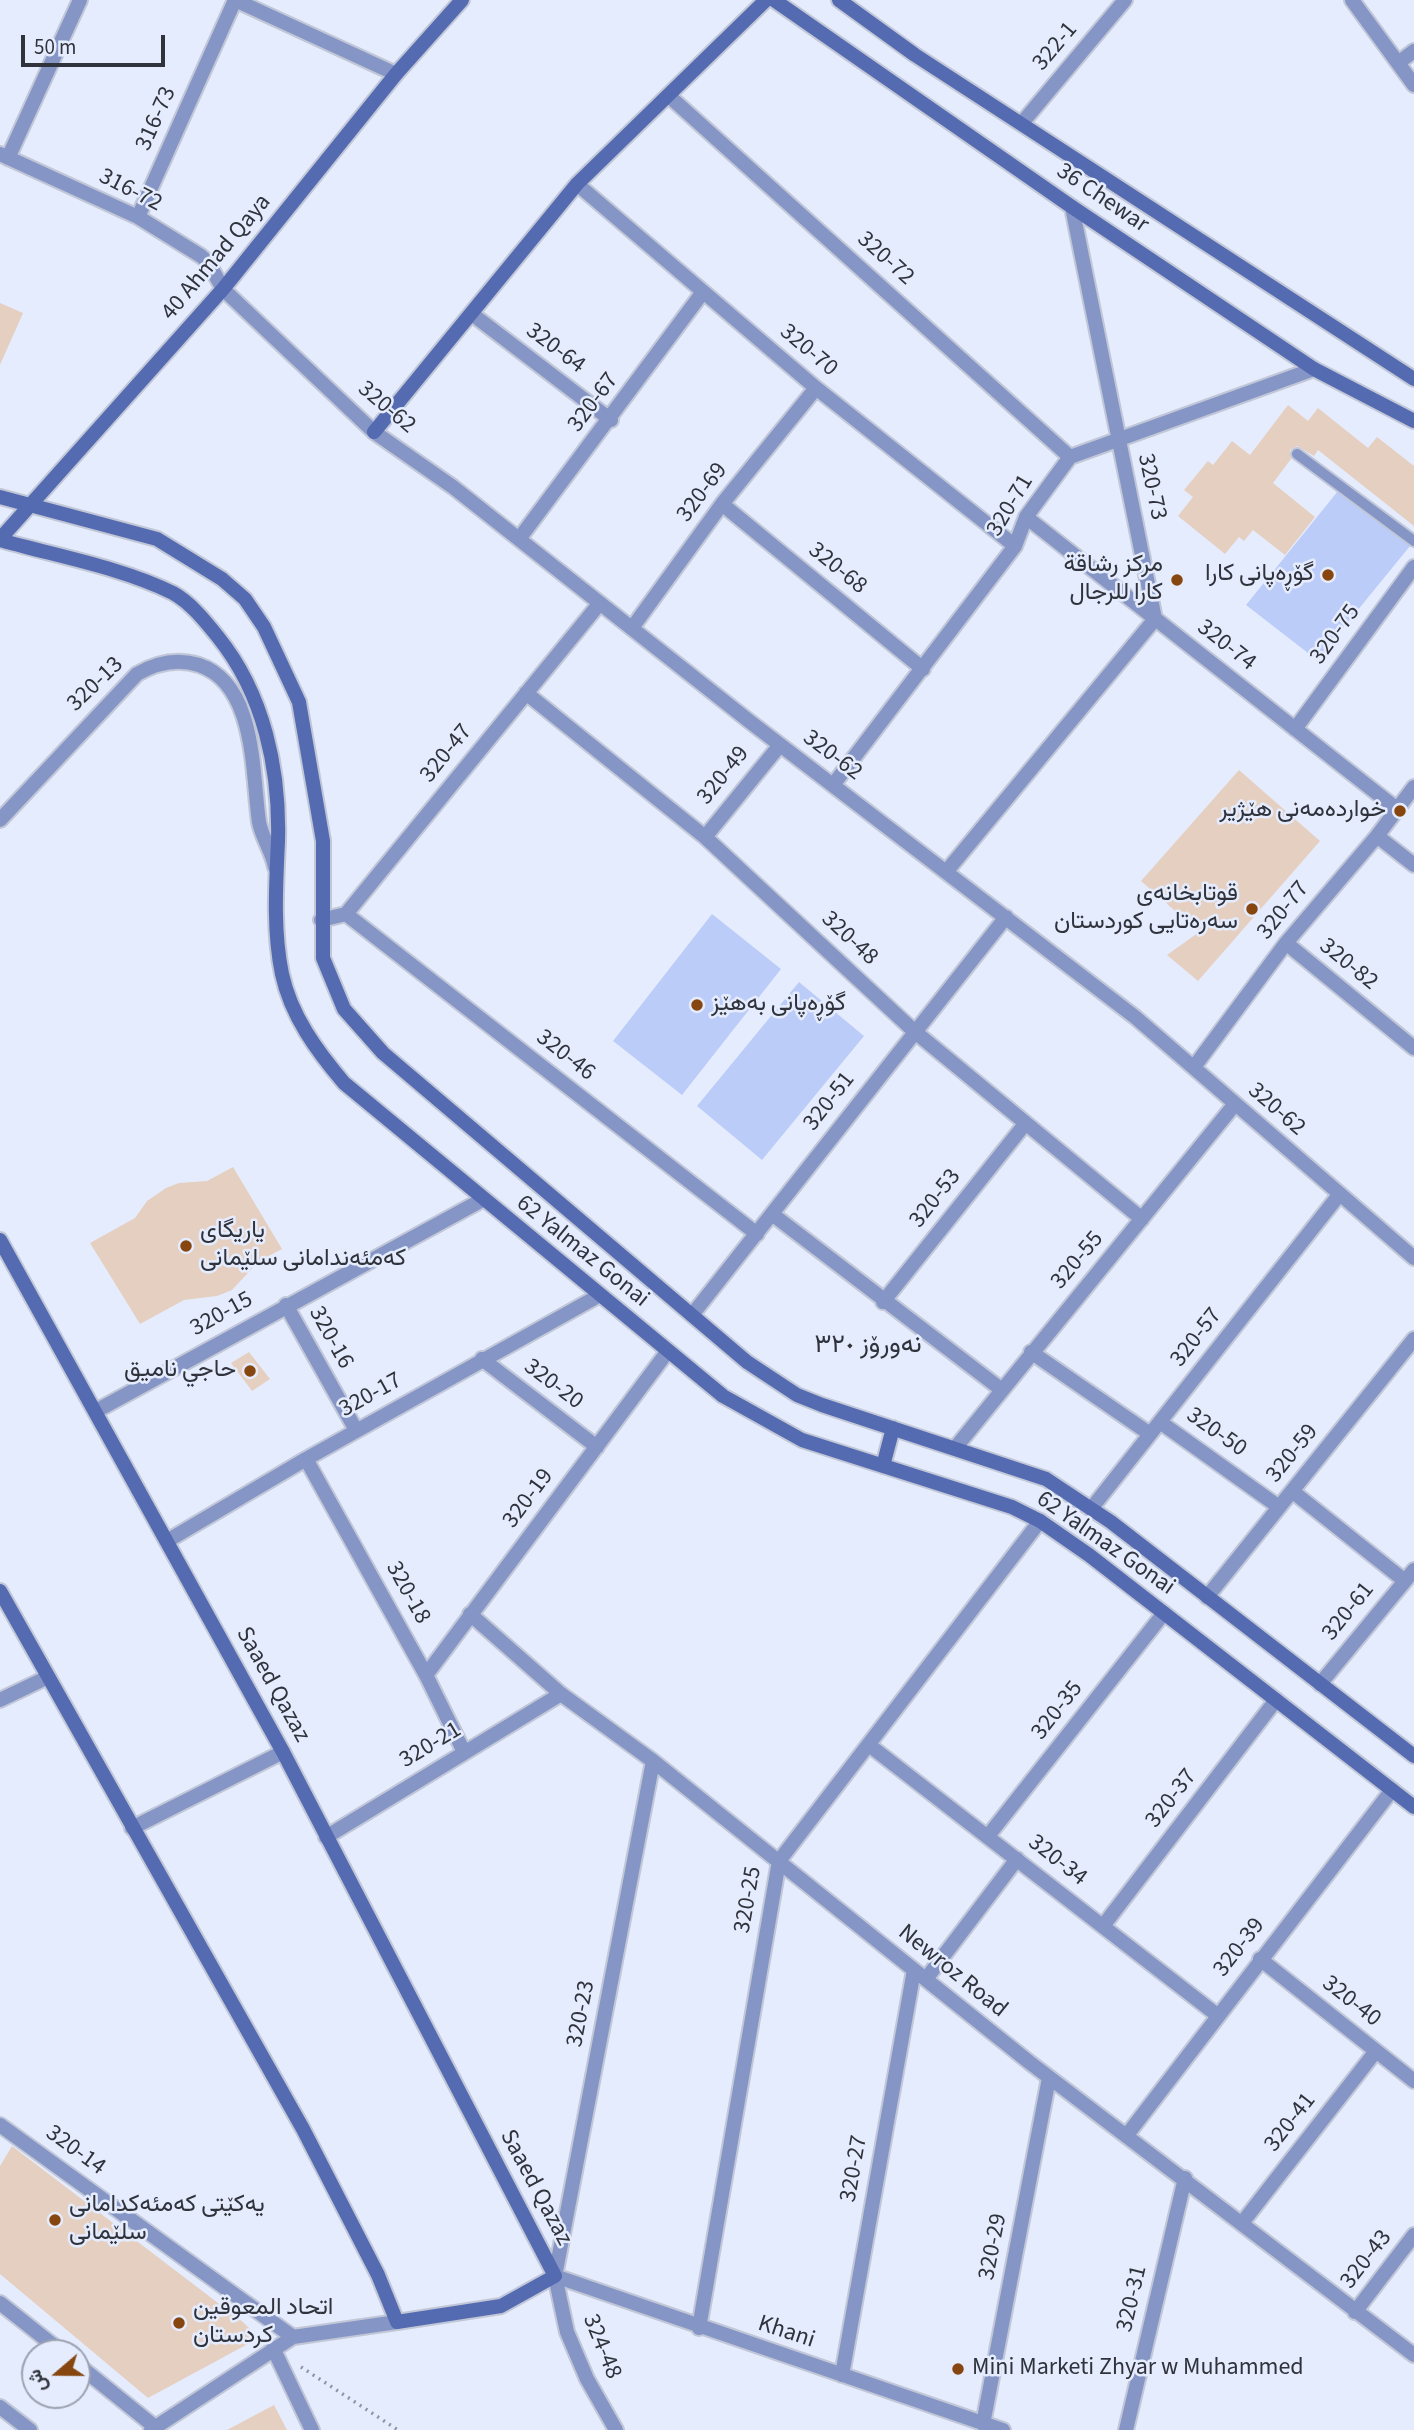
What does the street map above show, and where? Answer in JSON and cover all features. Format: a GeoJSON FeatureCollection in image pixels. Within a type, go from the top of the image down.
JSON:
{"type":"FeatureCollection","features":[{"type":"Feature","properties":{"kind":"street"},"geometry":{"type":"LineString","coordinates":[[4,156],[80,0]]}},
{"type":"Feature","properties":{"kind":"street"},"geometry":{"type":"LineString","coordinates":[[235,0],[396,74]]}},
{"type":"Feature","properties":{"kind":"street","name":"316-73"},"geometry":{"type":"LineString","coordinates":[[138,217],[235,0]]}},
{"type":"Feature","properties":{"kind":"street","name":"40 Ahmad Qaya"},"geometry":{"type":"LineString","coordinates":[[0,540],[223,289],[396,74],[462,0]]}},
{"type":"Feature","properties":{"kind":"street"},"geometry":{"type":"LineString","coordinates":[[374,432],[577,184],[766,0]]}},
{"type":"Feature","properties":{"kind":"street","name":"36 Chewar"},"geometry":{"type":"LineString","coordinates":[[774,0],[1072,207],[1314,369],[1414,421]]}},
{"type":"Feature","properties":{"kind":"street"},"geometry":{"type":"LineString","coordinates":[[839,0],[915,55],[1414,379]]}},
{"type":"Feature","properties":{"kind":"street","name":"322-1"},"geometry":{"type":"LineString","coordinates":[[1022,123],[1125,0]]}},
{"type":"Feature","properties":{"kind":"street"},"geometry":{"type":"LineString","coordinates":[[1352,0],[1414,85]]}},
{"type":"Feature","properties":{"kind":"street"},"geometry":{"type":"LineString","coordinates":[[1398,62],[1414,51]]}},
{"type":"Feature","properties":{"kind":"street","name":"320-72"},"geometry":{"type":"LineString","coordinates":[[669,96],[1070,457]]}},
{"type":"Feature","properties":{"kind":"street","name":"316-72"},"geometry":{"type":"LineString","coordinates":[[4,156],[138,217],[208,262],[223,289]]}},
{"type":"Feature","properties":{"kind":"street","name":"320-70"},"geometry":{"type":"LineString","coordinates":[[577,184],[816,388],[1015,546]]}},
{"type":"Feature","properties":{"kind":"street","name":"320-73"},"geometry":{"type":"LineString","coordinates":[[1072,207],[1155,618]]}},
{"type":"Feature","properties":{"kind":"street","name":"320-62"},"geometry":{"type":"LineString","coordinates":[[223,289],[374,432],[453,487],[779,744],[1135,1017],[1414,1258]]}},
{"type":"Feature","properties":{"kind":"street","name":"320-67"},"geometry":{"type":"LineString","coordinates":[[519,539],[611,420],[703,292]]}},
{"type":"Feature","properties":{"kind":"street","name":"320-64"},"geometry":{"type":"LineString","coordinates":[[472,314],[611,420]]}},
{"type":"Feature","properties":{"kind":"street"},"geometry":{"type":"LineString","coordinates":[[1070,457],[1314,369]]}},
{"type":"Feature","properties":{"kind":"street","name":"320-69"},"geometry":{"type":"LineString","coordinates":[[632,628],[722,504],[816,388]]}},
{"type":"Feature","properties":{"kind":"street","name":"320-71"},"geometry":{"type":"LineString","coordinates":[[833,785],[1015,546],[1027,517],[1070,457]]}},
{"type":"Feature","properties":{"kind":"street","name":"62 Yalmaz Gonai"},"geometry":{"type":"LineString","coordinates":[[0,497],[29,507],[157,539],[222,579],[245,600],[264,627],[299,702],[323,841],[323,958],[344,1009],[383,1053],[747,1362],[797,1395],[1046,1479],[1091,1509],[1208,1597],[1414,1756]]}},
{"type":"Feature","properties":{"kind":"street","name":"320-68"},"geometry":{"type":"LineString","coordinates":[[722,504],[923,669]]}},
{"type":"Feature","properties":{"kind":"street","name":"320-74"},"geometry":{"type":"LineString","coordinates":[[1027,517],[1397,810]]}},
{"type":"Feature","properties":{"kind":"street","name":"62 Yalmaz Gonai"},"geometry":{"type":"LineString","coordinates":[[0,540],[150,584],[175,594],[204,619],[230,652],[261,712],[276,789],[276,869],[282,975],[303,1030],[344,1083],[482,1200],[723,1396],[802,1440],[1012,1507],[1040,1521],[1414,1807]]}},
{"type":"Feature","properties":{"kind":"street","name":"320-75"},"geometry":{"type":"LineString","coordinates":[[1295,729],[1414,567]]}},
{"type":"Feature","properties":{"kind":"street","name":"320-47"},"geometry":{"type":"LineString","coordinates":[[345,914],[600,603]]}},
{"type":"Feature","properties":{"kind":"street"},"geometry":{"type":"LineString","coordinates":[[946,872],[1155,618]]}},
{"type":"Feature","properties":{"kind":"street","name":"320-13"},"geometry":{"type":"LineString","coordinates":[[0,820],[137,674],[166,662],[196,664],[224,678],[237,699],[254,768],[260,825],[276,869]]}},
{"type":"Feature","properties":{"kind":"street","name":"320-48"},"geometry":{"type":"LineString","coordinates":[[526,693],[705,837],[914,1031],[1142,1219]]}},
{"type":"Feature","properties":{"kind":"street","name":"320-49"},"geometry":{"type":"LineString","coordinates":[[705,837],[779,744]]}},
{"type":"Feature","properties":{"kind":"street","name":"320-77"},"geometry":{"type":"LineString","coordinates":[[1194,1068],[1286,943],[1377,836],[1414,787]]}},
{"type":"Feature","properties":{"kind":"street"},"geometry":{"type":"LineString","coordinates":[[1377,836],[1414,865]]}},
{"type":"Feature","properties":{"kind":"street"},"geometry":{"type":"LineString","coordinates":[[321,920],[345,914]]}},
{"type":"Feature","properties":{"kind":"street","name":"320-46"},"geometry":{"type":"LineString","coordinates":[[345,914],[757,1234]]}},
{"type":"Feature","properties":{"kind":"street","name":"320-51"},"geometry":{"type":"LineString","coordinates":[[692,1315],[1006,918]]}},
{"type":"Feature","properties":{"kind":"street","name":"320-82"},"geometry":{"type":"LineString","coordinates":[[1286,943],[1414,1048]]}},
{"type":"Feature","properties":{"kind":"street","name":"320-55"},"geometry":{"type":"LineString","coordinates":[[956,1447],[1235,1104]]}},
{"type":"Feature","properties":{"kind":"street","name":"320-53"},"geometry":{"type":"LineString","coordinates":[[883,1302],[1025,1124]]}},
{"type":"Feature","properties":{"kind":"street","name":"320-57"},"geometry":{"type":"LineString","coordinates":[[1091,1509],[1339,1195]]}},
{"type":"Feature","properties":{"kind":"street","name":"320-15"},"geometry":{"type":"LineString","coordinates":[[96,1411],[482,1200]]}},
{"type":"Feature","properties":{"kind":"street"},"geometry":{"type":"LineString","coordinates":[[772,1214],[883,1302],[1002,1390]]}},
{"type":"Feature","properties":{"kind":"street","name":"Saaed Qazaz"},"geometry":{"type":"LineString","coordinates":[[0,1240],[283,1752],[555,2276],[501,2306],[397,2322]]}},
{"type":"Feature","properties":{"kind":"street","name":"320-17"},"geometry":{"type":"LineString","coordinates":[[167,1541],[356,1430],[600,1295]]}},
{"type":"Feature","properties":{"kind":"street","name":"320-16"},"geometry":{"type":"LineString","coordinates":[[286,1305],[356,1430]]}},
{"type":"Feature","properties":{"kind":"street","name":"320-59"},"geometry":{"type":"LineString","coordinates":[[1208,1597],[1414,1339]]}},
{"type":"Feature","properties":{"kind":"street","name":"320-19"},"geometry":{"type":"LineString","coordinates":[[426,1675],[668,1351]]}},
{"type":"Feature","properties":{"kind":"street","name":"320-50"},"geometry":{"type":"LineString","coordinates":[[1031,1352],[1150,1434]]}},
{"type":"Feature","properties":{"kind":"street","name":"320-20"},"geometry":{"type":"LineString","coordinates":[[482,1359],[597,1447]]}},
{"type":"Feature","properties":{"kind":"street","name":"320-50"},"geometry":{"type":"LineString","coordinates":[[1160,1422],[1279,1507]]}},
{"type":"Feature","properties":{"kind":"street"},"geometry":{"type":"LineString","coordinates":[[883,1466],[894,1428]]}},
{"type":"Feature","properties":{"kind":"street","name":"320-18"},"geometry":{"type":"LineString","coordinates":[[306,1459],[426,1675],[464,1752]]}},
{"type":"Feature","properties":{"kind":"street"},"geometry":{"type":"LineString","coordinates":[[1292,1491],[1410,1575]]}},
{"type":"Feature","properties":{"kind":"street","name":"320-25"},"geometry":{"type":"LineString","coordinates":[[699,2328],[779,1861],[1040,1521]]}},
{"type":"Feature","properties":{"kind":"street","name":"320-61"},"geometry":{"type":"LineString","coordinates":[[1320,1684],[1410,1575]]}},
{"type":"Feature","properties":{"kind":"street"},"geometry":{"type":"LineString","coordinates":[[0,1591],[303,2129],[378,2275],[397,2322],[293,2337],[272,2348],[153,2428],[91,2376]]}},
{"type":"Feature","properties":{"kind":"street","name":"Newroz Road"},"geometry":{"type":"LineString","coordinates":[[470,1614],[561,1694],[653,1761],[1049,2078],[1185,2178],[1414,2355]]}},
{"type":"Feature","properties":{"kind":"street","name":"320-35"},"geometry":{"type":"LineString","coordinates":[[988,1836],[1164,1614]]}},
{"type":"Feature","properties":{"kind":"street"},"geometry":{"type":"LineString","coordinates":[[0,1700],[48,1676]]}},
{"type":"Feature","properties":{"kind":"street","name":"320-21"},"geometry":{"type":"LineString","coordinates":[[326,1837],[561,1694]]}},
{"type":"Feature","properties":{"kind":"street","name":"320-37"},"geometry":{"type":"LineString","coordinates":[[1103,1926],[1276,1700]]}},
{"type":"Feature","properties":{"kind":"street","name":"320-34"},"geometry":{"type":"LineString","coordinates":[[869,1745],[1217,2014]]}},
{"type":"Feature","properties":{"kind":"street"},"geometry":{"type":"LineString","coordinates":[[132,1828],[283,1752]]}},
{"type":"Feature","properties":{"kind":"street","name":"320-23"},"geometry":{"type":"LineString","coordinates":[[555,2276],[653,1761]]}},
{"type":"Feature","properties":{"kind":"street","name":"320-39"},"geometry":{"type":"LineString","coordinates":[[1126,2135],[1392,1790]]}},
{"type":"Feature","properties":{"kind":"street"},"geometry":{"type":"LineString","coordinates":[[926,1979],[1017,1859]]}},
{"type":"Feature","properties":{"kind":"street","name":"320-40"},"geometry":{"type":"LineString","coordinates":[[1260,1959],[1414,2081]]}},
{"type":"Feature","properties":{"kind":"street","name":"320-27"},"geometry":{"type":"LineString","coordinates":[[842,2375],[914,1970]]}},
{"type":"Feature","properties":{"kind":"street","name":"320-41"},"geometry":{"type":"LineString","coordinates":[[1242,2223],[1376,2051]]}},
{"type":"Feature","properties":{"kind":"street","name":"320-29"},"geometry":{"type":"LineString","coordinates":[[983,2424],[1049,2078]]}},
{"type":"Feature","properties":{"kind":"street","name":"320-14"},"geometry":{"type":"LineString","coordinates":[[1,2130],[293,2337]]}},
{"type":"Feature","properties":{"kind":"street","name":"320-31"},"geometry":{"type":"LineString","coordinates":[[1126,2430],[1185,2178]]}},
{"type":"Feature","properties":{"kind":"street","name":"320-43"},"geometry":{"type":"LineString","coordinates":[[1355,2312],[1414,2235]]}},
{"type":"Feature","properties":{"kind":"street","name":"Khani"},"geometry":{"type":"LineString","coordinates":[[555,2276],[699,2328],[1003,2430]]}},
{"type":"Feature","properties":{"kind":"street","name":"324-48"},"geometry":{"type":"LineString","coordinates":[[555,2276],[566,2332],[587,2379],[616,2430]]}},
{"type":"Feature","properties":{"kind":"street"},"geometry":{"type":"LineString","coordinates":[[0,2302],[46,2339]]}},
{"type":"Feature","properties":{"kind":"street"},"geometry":{"type":"LineString","coordinates":[[272,2348],[312,2430]]}},
{"type":"Feature","properties":{"kind":"street"},"geometry":{"type":"LineString","coordinates":[[0,2407],[30,2430]]}},
{"type":"Feature","properties":{"kind":"lane"},"geometry":{"type":"LineString","coordinates":[[1297,454],[1414,541]]}},
{"type":"Feature","properties":{"kind":"path"},"geometry":{"type":"LineString","coordinates":[[272,2348],[398,2430]]}},
{"type":"Feature","properties":{"kind":"shaded area","name":"گۆڕەپانی کارا"},"geometry":{"type":"Polygon","coordinates":[[[1338,491],[1410,546],[1317,660],[1246,605],[1338,491]]]}},
{"type":"Feature","properties":{"kind":"shaded area","name":"گۆڕەپانی بەهێز"},"geometry":{"type":"Polygon","coordinates":[[[712,914],[781,969],[682,1095],[613,1041],[712,914]]]}},
{"type":"Feature","properties":{"kind":"shaded area"},"geometry":{"type":"Polygon","coordinates":[[[799,982],[864,1036],[762,1160],[697,1106],[799,982]]]}},
{"type":"Feature","properties":{"kind":"building"},"geometry":{"type":"Polygon","coordinates":[[[0,303],[23,313],[0,365],[0,303]]]}},
{"type":"Feature","properties":{"kind":"building"},"geometry":{"type":"Polygon","coordinates":[[[1288,405],[1308,421],[1318,408],[1368,448],[1377,437],[1414,466],[1414,526],[1318,450],[1314,456],[1297,446],[1290,450],[1291,459],[1273,483],[1315,517],[1285,555],[1253,530],[1244,541],[1239,537],[1225,554],[1178,516],[1193,497],[1184,490],[1208,461],[1213,465],[1232,441],[1250,455],[1288,405]]]}},
{"type":"Feature","properties":{"kind":"building"},"geometry":{"type":"Polygon","coordinates":[[[1239,770],[1320,841],[1198,981],[1167,955],[1199,932],[1141,881],[1239,770]]]}},
{"type":"Feature","properties":{"kind":"building","name":"یاریگای کەمئەندامانی سلێمانی"},"geometry":{"type":"Polygon","coordinates":[[[233,1167],[282,1249],[259,1261],[232,1290],[217,1296],[184,1300],[140,1324],[90,1243],[135,1218],[147,1201],[166,1188],[179,1183],[207,1181],[233,1167]]]}},
{"type":"Feature","properties":{"kind":"building","name":"حاجي ناميق"},"geometry":{"type":"Polygon","coordinates":[[[249,1352],[270,1379],[252,1391],[231,1363],[249,1352]]]}},
{"type":"Feature","properties":{"kind":"building","name":"یەکێتی کەمئەکدامانی سلێمانی"},"geometry":{"type":"Polygon","coordinates":[[[12,2146],[243,2322],[259,2338],[148,2398],[91,2350],[91,2339],[78,2339],[0,2274],[0,2166],[12,2146]]]}},
{"type":"Feature","properties":{"kind":"building"},"geometry":{"type":"Polygon","coordinates":[[[274,2405],[287,2430],[227,2430],[274,2405]]]}},
{"type":"Feature","properties":{"kind":"place","name":"گۆڕەپانی کارا"},"geometry":{"type":"Point","coordinates":[1328,575]}},
{"type":"Feature","properties":{"kind":"place","name":"مركز رشاقة كارا للرجال"},"geometry":{"type":"Point","coordinates":[1177,580]}},
{"type":"Feature","properties":{"kind":"place","name":"خواردەمەنی هێژیر"},"geometry":{"type":"Point","coordinates":[1400,811]}},
{"type":"Feature","properties":{"kind":"place","name":"قوتابخانەی سەرەتایی کوردستان"},"geometry":{"type":"Point","coordinates":[1252,909]}},
{"type":"Feature","properties":{"kind":"place","name":"گۆڕەپانی بەهێز"},"geometry":{"type":"Point","coordinates":[697,1005]}},
{"type":"Feature","properties":{"kind":"place","name":"یاریگای کەمئەندامانی سلێمانی"},"geometry":{"type":"Point","coordinates":[186,1246]}},
{"type":"Feature","properties":{"kind":"place","name":"حاجي ناميق"},"geometry":{"type":"Point","coordinates":[250,1371]}},
{"type":"Feature","properties":{"kind":"place","name":"یەکێتی کەمئەکدامانی سلێمانی"},"geometry":{"type":"Point","coordinates":[55,2220]}},
{"type":"Feature","properties":{"kind":"place","name":"اتحاد المعوقین کردستان"},"geometry":{"type":"Point","coordinates":[179,2323]}},
{"type":"Feature","properties":{"kind":"place","name":"Mini Marketi Zhyar w Muhammed"},"geometry":{"type":"Point","coordinates":[958,2369]}},
{"type":"Feature","properties":{"kind":"district","name":"نەورۆز ٣٢٠"},"geometry":{"type":"Point","coordinates":[868,1346]}}]}
